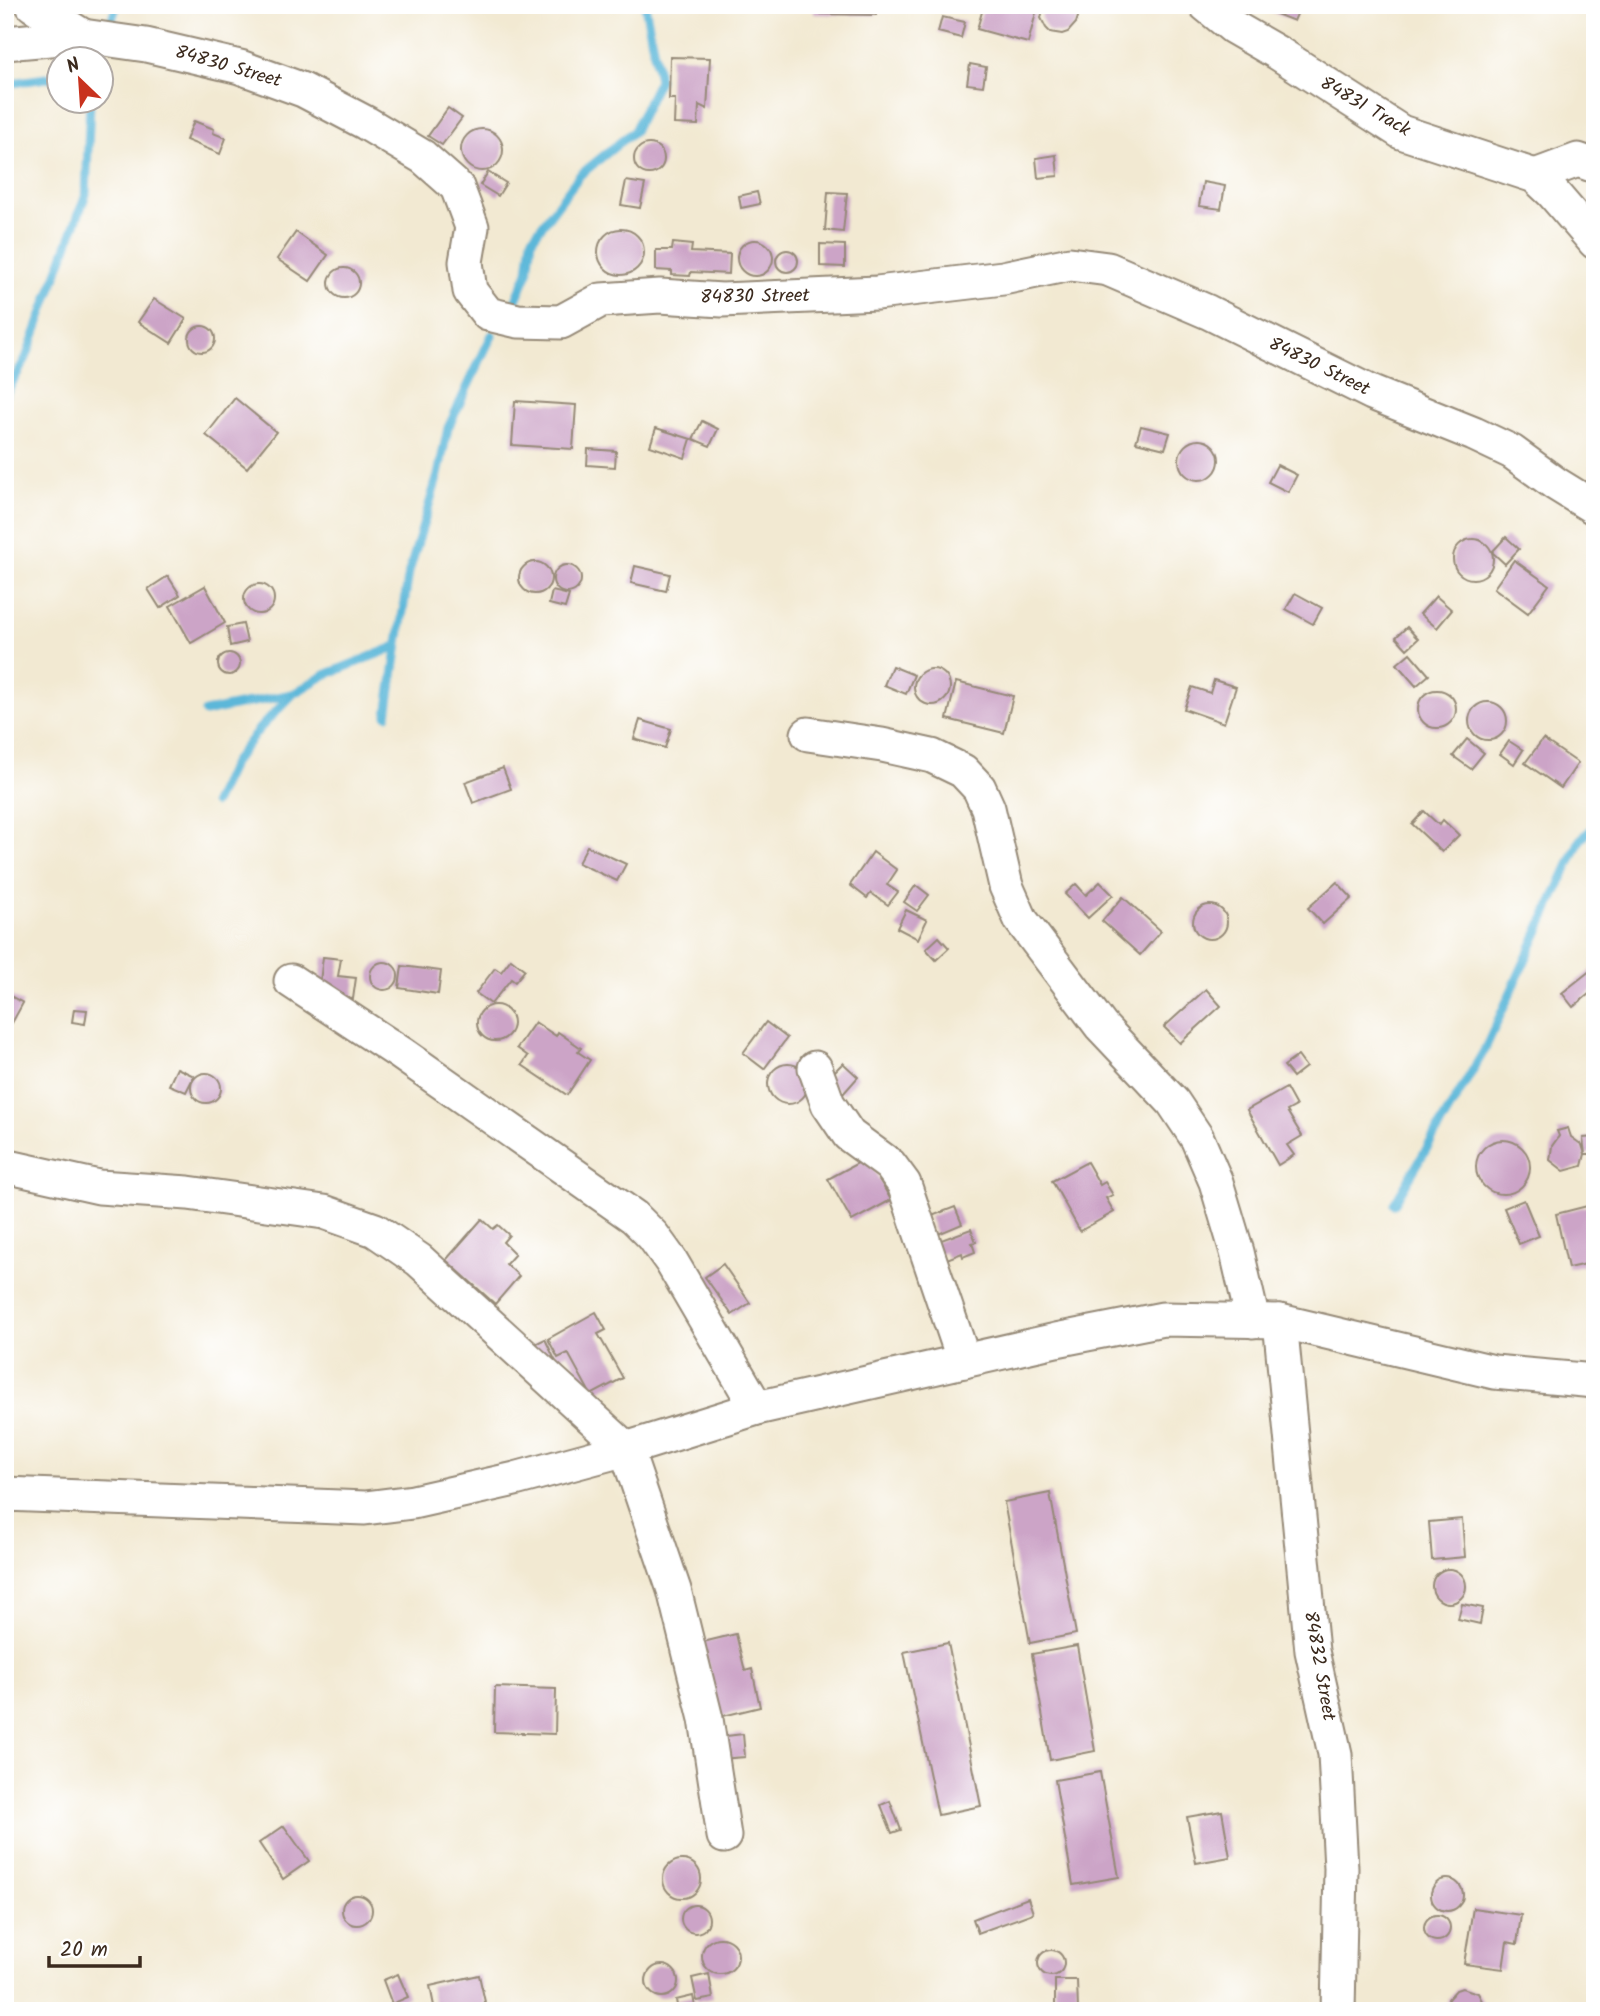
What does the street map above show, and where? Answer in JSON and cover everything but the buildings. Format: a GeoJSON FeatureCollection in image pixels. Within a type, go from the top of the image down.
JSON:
{"type":"FeatureCollection","features":[{"type":"Feature","properties":{"kind":"street"},"geometry":{"type":"LineString","coordinates":[[33,5],[83,36]]}},
{"type":"Feature","properties":{"kind":"street","name":"84831 Track"},"geometry":{"type":"LineString","coordinates":[[1206,5],[1233,27],[1401,132],[1535,176],[1595,242]]}},
{"type":"Feature","properties":{"kind":"street","name":"84830 Street"},"geometry":{"type":"LineString","coordinates":[[5,43],[83,36],[146,45],[240,67],[291,85],[366,123],[423,158],[457,187],[472,227],[466,262],[470,290],[488,314],[518,321],[561,322],[601,300],[660,296],[722,300],[877,293],[1003,278],[1070,264],[1108,269],[1208,312],[1371,393],[1512,452],[1595,508]]}},
{"type":"Feature","properties":{"kind":"street"},"geometry":{"type":"LineString","coordinates":[[1535,176],[1578,160],[1595,166]]}},
{"type":"Feature","properties":{"kind":"street","name":"84832 Street"},"geometry":{"type":"LineString","coordinates":[[808,734],[882,744],[932,756],[963,771],[979,788],[988,808],[1006,887],[1021,920],[1101,1026],[1173,1102],[1197,1138],[1216,1182],[1237,1252],[1266,1321],[1312,1651],[1335,1754],[1341,1868],[1338,2011]]}},
{"type":"Feature","properties":{"kind":"street"},"geometry":{"type":"LineString","coordinates":[[291,981],[402,1054],[634,1217],[653,1236],[671,1261],[757,1408]]}},
{"type":"Feature","properties":{"kind":"street"},"geometry":{"type":"LineString","coordinates":[[816,1068],[828,1104],[849,1135],[890,1165],[904,1184],[964,1361]]}},
{"type":"Feature","properties":{"kind":"street"},"geometry":{"type":"LineString","coordinates":[[5,1166],[99,1187],[188,1193],[324,1212],[375,1230],[419,1260],[626,1449],[674,1590],[706,1719],[724,1836]]}},
{"type":"Feature","properties":{"kind":"street"},"geometry":{"type":"LineString","coordinates":[[5,1494],[365,1508],[413,1502],[515,1479],[626,1449],[757,1408],[1056,1339],[1163,1319],[1266,1321],[1494,1372],[1595,1381]]}},
{"type":"Feature","properties":{"kind":"waterway"},"geometry":{"type":"LineString","coordinates":[[109,27],[117,5]]}},
{"type":"Feature","properties":{"kind":"waterway"},"geometry":{"type":"LineString","coordinates":[[512,309],[528,272],[532,239],[580,175],[634,131],[659,80],[645,5]]}},
{"type":"Feature","properties":{"kind":"waterway"},"geometry":{"type":"LineString","coordinates":[[5,84],[46,78]]}},
{"type":"Feature","properties":{"kind":"waterway"},"geometry":{"type":"LineString","coordinates":[[5,395],[26,358],[86,194],[89,116]]}},
{"type":"Feature","properties":{"kind":"waterway"},"geometry":{"type":"LineString","coordinates":[[387,715],[409,572],[438,475],[448,428],[492,335]]}},
{"type":"Feature","properties":{"kind":"waterway"},"geometry":{"type":"LineString","coordinates":[[214,803],[233,763],[259,729],[293,694],[325,675],[397,646]]}},
{"type":"Feature","properties":{"kind":"waterway"},"geometry":{"type":"LineString","coordinates":[[205,712],[292,694]]}},
{"type":"Feature","properties":{"kind":"waterway"},"geometry":{"type":"LineString","coordinates":[[1394,1204],[1484,1051],[1580,840],[1595,826]]}}]}
